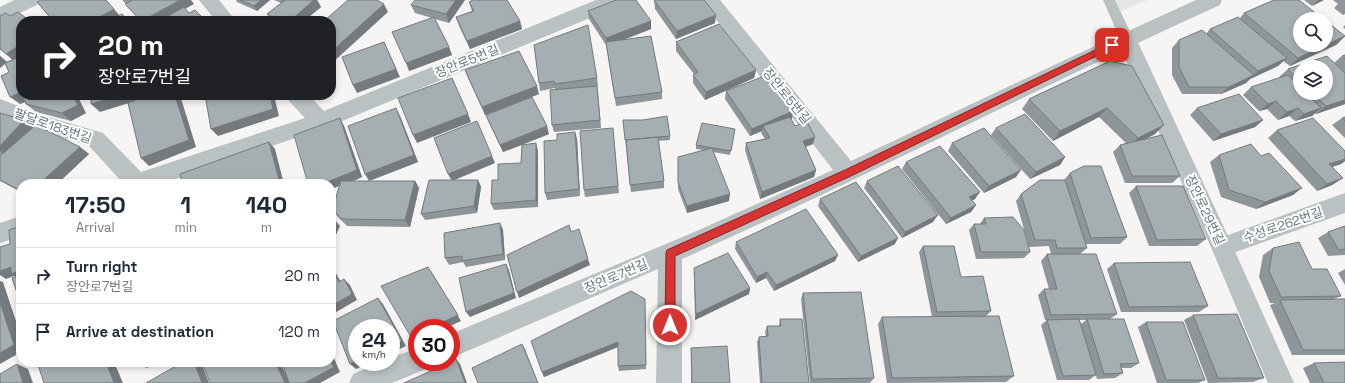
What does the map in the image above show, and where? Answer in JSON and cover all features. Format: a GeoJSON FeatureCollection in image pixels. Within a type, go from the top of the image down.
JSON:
{"type":"FeatureCollection","features":[{"type":"Feature","properties":{"kind":"street"},"geometry":{"type":"LineString","coordinates":[[0,15],[30,0]]}},
{"type":"Feature","properties":{"kind":"street"},"geometry":{"type":"LineString","coordinates":[[208,0],[222,16]]}},
{"type":"Feature","properties":{"kind":"street","name":"장안로5번길"},"geometry":{"type":"LineString","coordinates":[[147,179],[321,121],[614,0]]}},
{"type":"Feature","properties":{"kind":"street","name":"장안로5번길"},"geometry":{"type":"LineString","coordinates":[[710,0],[848,173]]}},
{"type":"Feature","properties":{"kind":"street","name":"장안로7번길"},"geometry":{"type":"LineString","coordinates":[[460,342],[670,253],[848,173],[1126,38],[1213,0]]}},
{"type":"Feature","properties":{"kind":"street","name":"장안로29번길"},"geometry":{"type":"LineString","coordinates":[[1126,38],[1222,247],[1281,383]]}},
{"type":"Feature","properties":{"kind":"street"},"geometry":{"type":"LineString","coordinates":[[301,100],[321,121]]}},
{"type":"Feature","properties":{"kind":"street","name":"팔달로183번길"},"geometry":{"type":"LineString","coordinates":[[0,107],[41,123],[96,139],[131,179]]}},
{"type":"Feature","properties":{"kind":"street","name":"수성로262번길"},"geometry":{"type":"LineString","coordinates":[[1222,247],[1345,204]]}},
{"type":"Feature","properties":{"kind":"street"},"geometry":{"type":"LineString","coordinates":[[0,234],[16,228]]}},
{"type":"Feature","properties":{"kind":"street"},"geometry":{"type":"LineString","coordinates":[[670,253],[670,383]]}},
{"type":"Feature","properties":{"kind":"street"},"geometry":{"type":"LineString","coordinates":[[362,383],[408,364]]}},
{"type":"Feature","properties":{"kind":"lane"},"geometry":{"type":"LineString","coordinates":[[1109,0],[1126,38]]}},
{"type":"Feature","properties":{"kind":"shaded area"},"geometry":{"type":"Polygon","coordinates":[[[1106,0],[1148,0],[1112,15],[1106,0]]]}},
{"type":"Feature","properties":{"kind":"building"},"geometry":{"type":"Polygon","coordinates":[[[41,0],[106,0],[114,9],[101,16],[49,16],[37,2],[41,0]]]}},
{"type":"Feature","properties":{"kind":"building"},"geometry":{"type":"Polygon","coordinates":[[[123,0],[132,0],[126,3],[123,0]]]}},
{"type":"Feature","properties":{"kind":"building"},"geometry":{"type":"Polygon","coordinates":[[[132,0],[180,0],[151,16],[136,16],[125,4],[132,0]]]}},
{"type":"Feature","properties":{"kind":"building"},"geometry":{"type":"Polygon","coordinates":[[[240,0],[261,0],[254,6],[240,0]]]}},
{"type":"Feature","properties":{"kind":"building"},"geometry":{"type":"Polygon","coordinates":[[[285,0],[314,0],[296,16],[271,16],[267,14],[285,0]]]}},
{"type":"Feature","properties":{"kind":"building"},"geometry":{"type":"Polygon","coordinates":[[[348,0],[377,0],[384,4],[336,47],[336,16],[330,16],[348,0]]]}},
{"type":"Feature","properties":{"kind":"building"},"geometry":{"type":"Polygon","coordinates":[[[415,0],[456,0],[446,14],[411,5],[415,0]]]}},
{"type":"Feature","properties":{"kind":"building"},"geometry":{"type":"Polygon","coordinates":[[[473,0],[507,0],[520,21],[467,41],[456,17],[474,11],[469,2],[473,0]]]}},
{"type":"Feature","properties":{"kind":"building"},"geometry":{"type":"Polygon","coordinates":[[[616,0],[636,0],[651,21],[606,38],[588,11],[616,0]]]}},
{"type":"Feature","properties":{"kind":"building"},"geometry":{"type":"Polygon","coordinates":[[[654,0],[704,0],[716,15],[677,31],[654,0]]]}},
{"type":"Feature","properties":{"kind":"building"},"geometry":{"type":"Polygon","coordinates":[[[1274,0],[1299,0],[1314,12],[1293,12],[1293,52],[1311,52],[1298,58],[1244,13],[1274,0]]]}},
{"type":"Feature","properties":{"kind":"building"},"geometry":{"type":"Polygon","coordinates":[[[184,7],[189,13],[195,10],[201,16],[168,16],[184,7]]]}},
{"type":"Feature","properties":{"kind":"building"},"geometry":{"type":"Polygon","coordinates":[[[18,12],[23,16],[16,16],[16,47],[6,54],[0,49],[0,16],[6,13],[10,16],[18,12]]]}},
{"type":"Feature","properties":{"kind":"building"},"geometry":{"type":"Polygon","coordinates":[[[434,17],[449,47],[406,63],[392,32],[434,17]]]}},
{"type":"Feature","properties":{"kind":"building"},"geometry":{"type":"Polygon","coordinates":[[[1238,17],[1287,58],[1258,71],[1210,29],[1238,17]]]}},
{"type":"Feature","properties":{"kind":"building"},"geometry":{"type":"Polygon","coordinates":[[[719,24],[756,70],[706,92],[693,75],[698,72],[676,42],[719,24]]]}},
{"type":"Feature","properties":{"kind":"building"},"geometry":{"type":"Polygon","coordinates":[[[588,25],[597,78],[555,84],[554,81],[539,83],[534,45],[588,25]]]}},
{"type":"Feature","properties":{"kind":"building"},"geometry":{"type":"Polygon","coordinates":[[[1333,27],[1345,36],[1333,42],[1333,27]]]}},
{"type":"Feature","properties":{"kind":"building"},"geometry":{"type":"Polygon","coordinates":[[[1202,30],[1254,75],[1229,87],[1189,87],[1179,67],[1179,40],[1202,30]]]}},
{"type":"Feature","properties":{"kind":"building"},"geometry":{"type":"Polygon","coordinates":[[[651,36],[662,92],[615,98],[606,42],[651,36]]]}},
{"type":"Feature","properties":{"kind":"building"},"geometry":{"type":"Polygon","coordinates":[[[384,42],[396,69],[353,85],[342,57],[384,42]]]}},
{"type":"Feature","properties":{"kind":"building"},"geometry":{"type":"Polygon","coordinates":[[[519,51],[537,86],[482,107],[465,70],[519,51]]]}},
{"type":"Feature","properties":{"kind":"building"},"geometry":{"type":"Polygon","coordinates":[[[1327,56],[1331,60],[1315,60],[1327,56]]]}},
{"type":"Feature","properties":{"kind":"building"},"geometry":{"type":"Polygon","coordinates":[[[16,58],[16,94],[10,97],[1,76],[9,72],[5,63],[16,58]]]}},
{"type":"Feature","properties":{"kind":"building"},"geometry":{"type":"Polygon","coordinates":[[[1110,61],[1132,66],[1164,125],[1138,138],[1107,108],[1060,131],[1029,99],[1110,61]]]}},
{"type":"Feature","properties":{"kind":"building"},"geometry":{"type":"Polygon","coordinates":[[[1333,62],[1345,73],[1345,100],[1326,106],[1320,100],[1333,100],[1333,62]]]}},
{"type":"Feature","properties":{"kind":"building"},"geometry":{"type":"Polygon","coordinates":[[[1293,67],[1293,74],[1288,69],[1293,67]]]}},
{"type":"Feature","properties":{"kind":"building"},"geometry":{"type":"Polygon","coordinates":[[[767,75],[793,111],[752,129],[726,91],[767,75]]]}},
{"type":"Feature","properties":{"kind":"building"},"geometry":{"type":"Polygon","coordinates":[[[1288,75],[1293,80],[1293,100],[1313,100],[1321,108],[1304,114],[1298,108],[1287,112],[1276,101],[1268,104],[1251,87],[1288,75]]]}},
{"type":"Feature","properties":{"kind":"building"},"geometry":{"type":"Polygon","coordinates":[[[452,78],[468,114],[413,135],[398,98],[452,78]]]}},
{"type":"Feature","properties":{"kind":"building"},"geometry":{"type":"Polygon","coordinates":[[[597,86],[600,120],[552,125],[550,90],[597,86]]]}},
{"type":"Feature","properties":{"kind":"building"},"geometry":{"type":"Polygon","coordinates":[[[1239,94],[1263,120],[1221,134],[1197,108],[1239,94]]]}},
{"type":"Feature","properties":{"kind":"building"},"geometry":{"type":"Polygon","coordinates":[[[532,97],[547,126],[500,145],[486,115],[532,97]]]}},
{"type":"Feature","properties":{"kind":"building"},"geometry":{"type":"Polygon","coordinates":[[[24,100],[75,100],[78,105],[62,113],[26,104],[24,100]]]}},
{"type":"Feature","properties":{"kind":"building"},"geometry":{"type":"Polygon","coordinates":[[[91,100],[104,100],[91,104],[91,100]]]}},
{"type":"Feature","properties":{"kind":"building"},"geometry":{"type":"Polygon","coordinates":[[[136,100],[177,100],[189,140],[141,158],[128,103],[136,100]]]}},
{"type":"Feature","properties":{"kind":"building"},"geometry":{"type":"Polygon","coordinates":[[[206,100],[271,100],[273,109],[211,129],[206,100]]]}},
{"type":"Feature","properties":{"kind":"building"},"geometry":{"type":"Polygon","coordinates":[[[396,108],[414,155],[365,174],[348,126],[396,108]]]}},
{"type":"Feature","properties":{"kind":"building"},"geometry":{"type":"Polygon","coordinates":[[[0,113],[24,120],[0,146],[0,113]]]}},
{"type":"Feature","properties":{"kind":"building"},"geometry":{"type":"Polygon","coordinates":[[[1025,114],[1065,157],[1036,172],[996,128],[1025,114]]]}},
{"type":"Feature","properties":{"kind":"building"},"geometry":{"type":"Polygon","coordinates":[[[667,116],[670,136],[625,140],[623,120],[643,120],[667,116]]]}},
{"type":"Feature","properties":{"kind":"building"},"geometry":{"type":"Polygon","coordinates":[[[790,117],[795,126],[807,122],[815,137],[803,141],[816,170],[762,192],[746,143],[770,138],[763,126],[790,117]]]}},
{"type":"Feature","properties":{"kind":"building"},"geometry":{"type":"Polygon","coordinates":[[[340,118],[357,170],[334,179],[307,179],[294,135],[340,118]]]}},
{"type":"Feature","properties":{"kind":"building"},"geometry":{"type":"Polygon","coordinates":[[[1313,118],[1345,151],[1345,159],[1329,164],[1343,178],[1327,184],[1277,130],[1313,118]]]}},
{"type":"Feature","properties":{"kind":"building"},"geometry":{"type":"Polygon","coordinates":[[[477,121],[492,156],[448,174],[434,138],[477,121]]]}},
{"type":"Feature","properties":{"kind":"building"},"geometry":{"type":"Polygon","coordinates":[[[702,123],[735,129],[731,151],[696,145],[702,123]]]}},
{"type":"Feature","properties":{"kind":"building"},"geometry":{"type":"Polygon","coordinates":[[[36,125],[80,147],[45,179],[16,179],[16,188],[0,180],[0,156],[36,125]]]}},
{"type":"Feature","properties":{"kind":"building"},"geometry":{"type":"Polygon","coordinates":[[[613,128],[618,186],[584,190],[580,131],[613,128]]]}},
{"type":"Feature","properties":{"kind":"building"},"geometry":{"type":"Polygon","coordinates":[[[984,128],[1021,170],[989,186],[952,143],[984,128]]]}},
{"type":"Feature","properties":{"kind":"building"},"geometry":{"type":"Polygon","coordinates":[[[575,132],[579,189],[545,193],[544,141],[557,140],[557,134],[575,132]]]}},
{"type":"Feature","properties":{"kind":"building"},"geometry":{"type":"Polygon","coordinates":[[[1162,135],[1180,176],[1132,176],[1120,145],[1162,135]]]}},
{"type":"Feature","properties":{"kind":"building"},"geometry":{"type":"Polygon","coordinates":[[[658,137],[664,181],[630,185],[626,140],[658,137]]]}},
{"type":"Feature","properties":{"kind":"building"},"geometry":{"type":"Polygon","coordinates":[[[269,142],[279,179],[181,179],[180,174],[269,142]]]}},
{"type":"Feature","properties":{"kind":"building"},"geometry":{"type":"Polygon","coordinates":[[[536,143],[536,200],[491,204],[492,180],[498,180],[498,164],[521,163],[522,145],[536,143]]]}},
{"type":"Feature","properties":{"kind":"building"},"geometry":{"type":"Polygon","coordinates":[[[1251,144],[1261,156],[1269,153],[1302,188],[1265,202],[1229,190],[1219,155],[1251,144]]]}},
{"type":"Feature","properties":{"kind":"building"},"geometry":{"type":"Polygon","coordinates":[[[940,146],[980,192],[969,197],[976,205],[951,218],[906,162],[940,146]]]}},
{"type":"Feature","properties":{"kind":"building"},"geometry":{"type":"Polygon","coordinates":[[[712,148],[730,194],[687,206],[678,182],[678,157],[712,148]]]}},
{"type":"Feature","properties":{"kind":"building"},"geometry":{"type":"Polygon","coordinates":[[[898,166],[938,215],[905,232],[867,181],[898,166]]]}},
{"type":"Feature","properties":{"kind":"building"},"geometry":{"type":"Polygon","coordinates":[[[1084,166],[1101,166],[1127,237],[1091,238],[1070,173],[1084,166]]]}},
{"type":"Feature","properties":{"kind":"building"},"geometry":{"type":"Polygon","coordinates":[[[429,180],[478,180],[474,206],[421,214],[429,180]]]}},
{"type":"Feature","properties":{"kind":"building"},"geometry":{"type":"Polygon","coordinates":[[[1040,180],[1065,180],[1087,248],[1057,248],[1055,240],[1035,240],[1021,194],[1040,180]]]}},
{"type":"Feature","properties":{"kind":"building"},"geometry":{"type":"Polygon","coordinates":[[[341,181],[415,181],[405,220],[342,219],[336,214],[336,197],[341,181]]]}},
{"type":"Feature","properties":{"kind":"building"},"geometry":{"type":"Polygon","coordinates":[[[856,182],[898,238],[861,256],[820,199],[856,182]]]}},
{"type":"Feature","properties":{"kind":"building"},"geometry":{"type":"Polygon","coordinates":[[[1136,186],[1183,186],[1206,239],[1157,240],[1136,186]]]}},
{"type":"Feature","properties":{"kind":"building"},"geometry":{"type":"Polygon","coordinates":[[[806,209],[838,255],[776,285],[767,272],[757,277],[736,242],[806,209]]]}},
{"type":"Feature","properties":{"kind":"building"},"geometry":{"type":"Polygon","coordinates":[[[1013,217],[1024,230],[1030,252],[981,252],[974,224],[986,224],[984,218],[1013,217]]]}},
{"type":"Feature","properties":{"kind":"building"},"geometry":{"type":"Polygon","coordinates":[[[500,223],[503,254],[462,261],[462,256],[445,258],[444,233],[500,223]]]}},
{"type":"Feature","properties":{"kind":"building"},"geometry":{"type":"Polygon","coordinates":[[[569,225],[571,232],[579,229],[588,259],[517,292],[507,255],[569,225]]]}},
{"type":"Feature","properties":{"kind":"building"},"geometry":{"type":"Polygon","coordinates":[[[1345,226],[1345,249],[1339,250],[1328,232],[1345,226]]]}},
{"type":"Feature","properties":{"kind":"building"},"geometry":{"type":"Polygon","coordinates":[[[16,228],[16,272],[11,274],[11,267],[0,271],[0,247],[10,244],[9,230],[16,228]]]}},
{"type":"Feature","properties":{"kind":"building"},"geometry":{"type":"Polygon","coordinates":[[[1299,242],[1312,269],[1327,269],[1341,296],[1281,297],[1269,271],[1273,248],[1299,242]]]}},
{"type":"Feature","properties":{"kind":"building"},"geometry":{"type":"Polygon","coordinates":[[[923,246],[954,246],[961,277],[983,276],[991,311],[937,312],[923,246]]]}},
{"type":"Feature","properties":{"kind":"building"},"geometry":{"type":"Polygon","coordinates":[[[728,253],[750,288],[696,314],[694,268],[728,253]]]}},
{"type":"Feature","properties":{"kind":"building"},"geometry":{"type":"Polygon","coordinates":[[[1047,254],[1096,254],[1117,314],[1051,315],[1044,289],[1057,289],[1047,254]]]}},
{"type":"Feature","properties":{"kind":"building"},"geometry":{"type":"Polygon","coordinates":[[[1190,262],[1208,306],[1129,307],[1114,263],[1190,262]]]}},
{"type":"Feature","properties":{"kind":"building"},"geometry":{"type":"Polygon","coordinates":[[[506,264],[514,293],[466,312],[459,278],[506,264]]]}},
{"type":"Feature","properties":{"kind":"building"},"geometry":{"type":"Polygon","coordinates":[[[428,267],[458,315],[449,319],[408,319],[408,332],[381,286],[428,267]]]}},
{"type":"Feature","properties":{"kind":"building"},"geometry":{"type":"Polygon","coordinates":[[[336,276],[339,282],[344,279],[352,294],[336,303],[336,276]]]}},
{"type":"Feature","properties":{"kind":"building"},"geometry":{"type":"Polygon","coordinates":[[[16,277],[16,290],[12,278],[16,277]]]}},
{"type":"Feature","properties":{"kind":"building"},"geometry":{"type":"Polygon","coordinates":[[[631,291],[645,299],[646,365],[618,366],[618,342],[542,372],[531,341],[631,291]]]}},
{"type":"Feature","properties":{"kind":"building"},"geometry":{"type":"Polygon","coordinates":[[[861,292],[874,378],[812,379],[803,293],[861,292]]]}},
{"type":"Feature","properties":{"kind":"building"},"geometry":{"type":"Polygon","coordinates":[[[378,298],[390,319],[348,319],[348,359],[336,329],[336,319],[378,298]]]}},
{"type":"Feature","properties":{"kind":"building"},"geometry":{"type":"Polygon","coordinates":[[[1345,299],[1345,350],[1303,350],[1280,300],[1345,299]]]}},
{"type":"Feature","properties":{"kind":"building"},"geometry":{"type":"Polygon","coordinates":[[[0,302],[14,345],[0,353],[0,302]]]}},
{"type":"Feature","properties":{"kind":"building"},"geometry":{"type":"Polygon","coordinates":[[[1237,314],[1264,378],[1218,378],[1193,315],[1237,314]]]}},
{"type":"Feature","properties":{"kind":"building"},"geometry":{"type":"Polygon","coordinates":[[[999,316],[1014,376],[892,378],[882,317],[999,316]]]}},
{"type":"Feature","properties":{"kind":"building"},"geometry":{"type":"Polygon","coordinates":[[[780,319],[802,319],[809,383],[762,383],[759,337],[768,336],[767,326],[781,326],[780,319]]]}},
{"type":"Feature","properties":{"kind":"building"},"geometry":{"type":"Polygon","coordinates":[[[1079,319],[1096,375],[1063,376],[1047,320],[1079,319]]]}},
{"type":"Feature","properties":{"kind":"building"},"geometry":{"type":"Polygon","coordinates":[[[1087,319],[1124,319],[1139,363],[1120,364],[1123,373],[1104,374],[1087,319]]]}},
{"type":"Feature","properties":{"kind":"building"},"geometry":{"type":"Polygon","coordinates":[[[1146,322],[1183,322],[1205,380],[1166,380],[1146,322]]]}},
{"type":"Feature","properties":{"kind":"building"},"geometry":{"type":"Polygon","coordinates":[[[522,344],[538,383],[478,383],[472,368],[522,344]]]}},
{"type":"Feature","properties":{"kind":"building"},"geometry":{"type":"Polygon","coordinates":[[[727,346],[730,383],[692,383],[691,348],[727,346]]]}},
{"type":"Feature","properties":{"kind":"building"},"geometry":{"type":"Polygon","coordinates":[[[1345,362],[1345,383],[1324,383],[1314,363],[1345,362]]]}},
{"type":"Feature","properties":{"kind":"building"},"geometry":{"type":"Polygon","coordinates":[[[16,365],[23,383],[0,383],[0,374],[16,365]]]}},
{"type":"Feature","properties":{"kind":"building"},"geometry":{"type":"Polygon","coordinates":[[[39,367],[108,367],[114,383],[44,383],[39,367]]]}},
{"type":"Feature","properties":{"kind":"building"},"geometry":{"type":"Polygon","coordinates":[[[174,367],[196,367],[202,383],[146,383],[174,367]]]}},
{"type":"Feature","properties":{"kind":"building"},"geometry":{"type":"Polygon","coordinates":[[[204,367],[277,367],[285,383],[210,383],[204,367]]]}},
{"type":"Feature","properties":{"kind":"building"},"geometry":{"type":"Polygon","coordinates":[[[284,367],[334,367],[305,383],[289,383],[284,367]]]}},
{"type":"Feature","properties":{"kind":"building"},"geometry":{"type":"Polygon","coordinates":[[[460,370],[465,383],[404,383],[431,371],[460,371],[460,370]]]}},
{"type":"Feature","properties":{"kind":"route"},"geometry":{"type":"LineString","coordinates":[[670,325],[670,253],[848,173],[1112,45]]}}]}
